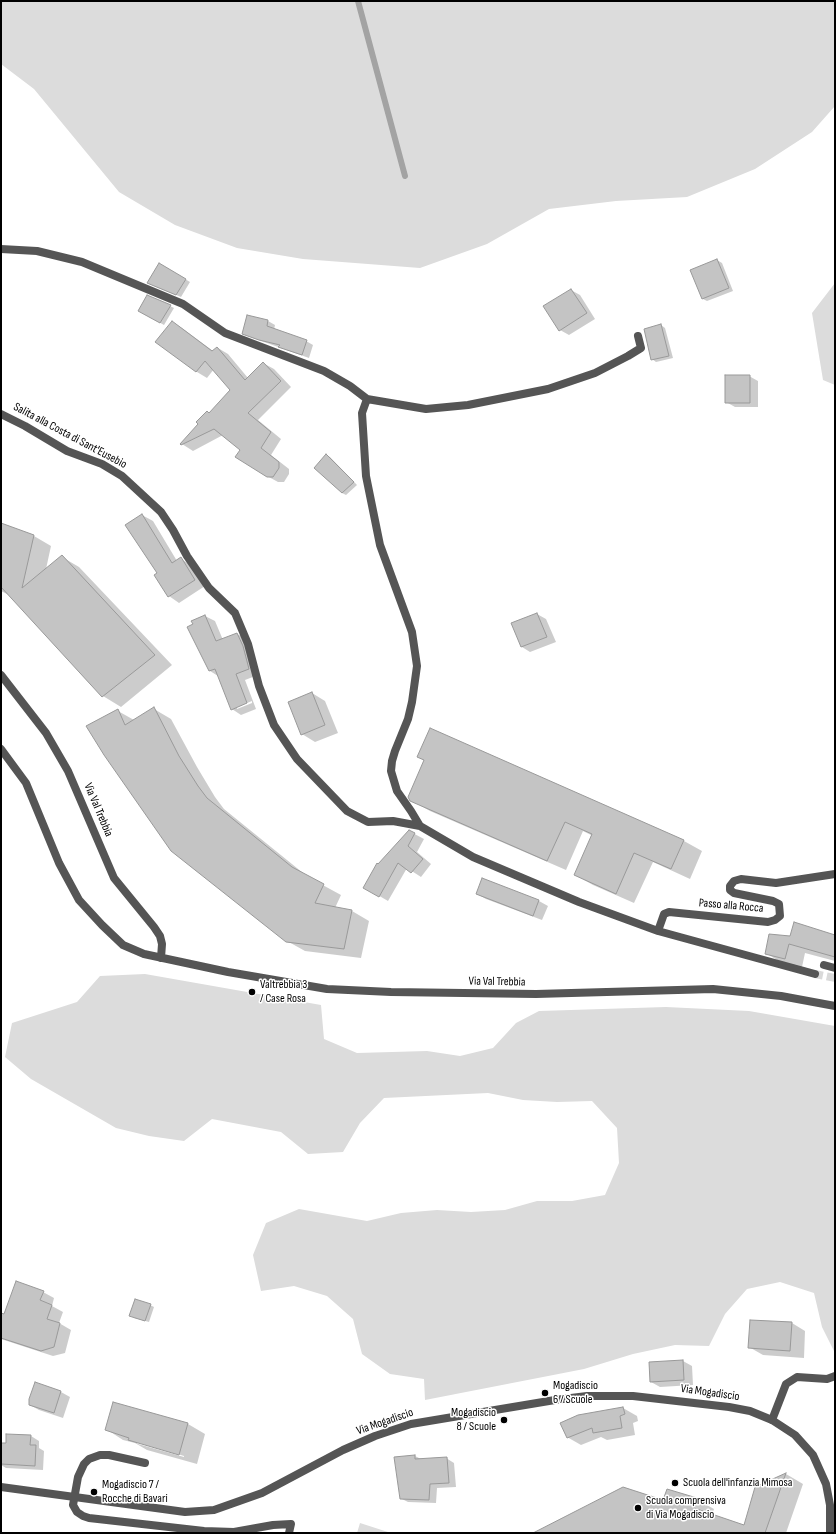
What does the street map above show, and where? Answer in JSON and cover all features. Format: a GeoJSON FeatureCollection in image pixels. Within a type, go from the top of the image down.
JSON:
{"type":"FeatureCollection","features":[{"type":"Feature","properties":{"kind":"street"},"geometry":{"type":"LineString","coordinates":[[1,249],[37,251],[82,262],[182,304],[225,333],[324,372],[350,386],[367,399],[426,409],[468,405],[548,389],[595,373],[641,348],[638,336]]}},
{"type":"Feature","properties":{"kind":"street"},"geometry":{"type":"LineString","coordinates":[[367,399],[362,413],[366,476],[380,545],[412,632],[416,666],[412,702],[408,719],[395,751],[391,771],[397,791],[412,811],[420,826],[473,857],[579,902],[658,931],[815,974]]}},
{"type":"Feature","properties":{"kind":"street","name":"Salita alla Costa di Sant'Eusebio"},"geometry":{"type":"LineString","coordinates":[[1,414],[26,426],[67,451],[102,464],[122,476],[142,493],[161,512],[187,556],[209,588],[234,612],[248,644],[259,686],[274,725],[297,759],[347,811],[356,816],[368,822],[392,821],[420,826]]}},
{"type":"Feature","properties":{"kind":"street","name":"Via Val Trebbia"},"geometry":{"type":"LineString","coordinates":[[1,675],[46,733],[64,764],[114,878],[160,936],[162,944],[161,958]]}},
{"type":"Feature","properties":{"kind":"street","name":"Via Val Trebbia"},"geometry":{"type":"LineString","coordinates":[[1,749],[26,783],[60,863],[79,900],[123,945],[144,954],[228,972],[327,989],[390,992],[536,994],[713,989],[781,996],[835,1006]]}},
{"type":"Feature","properties":{"kind":"street","name":"Passo alla Rocca"},"geometry":{"type":"LineString","coordinates":[[658,931],[664,914],[669,912],[768,922],[775,920],[780,916],[779,904],[773,901],[734,893],[730,890],[730,886],[734,880],[741,879],[776,883],[835,874]]}},
{"type":"Feature","properties":{"kind":"street"},"geometry":{"type":"LineString","coordinates":[[824,965],[835,968]]}},
{"type":"Feature","properties":{"kind":"street"},"geometry":{"type":"LineString","coordinates":[[772,1420],[786,1384],[797,1377],[827,1379],[835,1376]]}},
{"type":"Feature","properties":{"kind":"street","name":"Via Mogadiscio"},"geometry":{"type":"LineString","coordinates":[[1,1487],[185,1512],[214,1510],[262,1493],[343,1450],[375,1436],[411,1424],[555,1400],[587,1396],[633,1396],[713,1405],[750,1411],[772,1420],[795,1435],[813,1455],[826,1484],[830,1505],[830,1533]]}},
{"type":"Feature","properties":{"kind":"street"},"geometry":{"type":"LineString","coordinates":[[145,1463],[109,1455],[100,1455],[89,1459],[84,1464],[78,1477],[74,1496],[74,1505],[77,1512],[89,1518],[204,1531],[234,1532],[273,1525],[291,1524],[289,1533]]}},
{"type":"Feature","properties":{"kind":"shaded area"},"geometry":{"type":"Polygon","coordinates":[[[1,1],[835,1],[835,106],[812,132],[755,169],[687,197],[616,201],[549,209],[487,244],[420,268],[303,259],[237,248],[175,225],[119,192],[34,89],[1,64],[1,1]]]}},
{"type":"Feature","properties":{"kind":"shaded area"},"geometry":{"type":"Polygon","coordinates":[[[835,283],[835,385],[823,380],[812,313],[835,283]]]}},
{"type":"Feature","properties":{"kind":"shaded area"},"geometry":{"type":"Polygon","coordinates":[[[145,974],[321,1005],[324,1039],[357,1053],[427,1051],[460,1056],[493,1048],[516,1023],[539,1011],[666,1007],[749,1011],[835,1026],[835,1353],[822,1327],[814,1293],[780,1282],[747,1289],[725,1314],[709,1346],[675,1345],[633,1354],[584,1369],[425,1400],[424,1379],[390,1374],[362,1354],[353,1319],[327,1296],[294,1286],[261,1291],[253,1255],[266,1223],[299,1209],[367,1221],[401,1213],[437,1210],[471,1212],[505,1210],[537,1201],[572,1201],[605,1195],[619,1163],[617,1128],[592,1101],[557,1102],[523,1100],[488,1093],[384,1098],[360,1123],[343,1152],[308,1154],[281,1132],[212,1119],[184,1141],[149,1136],[116,1128],[31,1079],[5,1057],[12,1023],[77,1002],[100,976],[145,974]]]}},
{"type":"Feature","properties":{"kind":"shaded area"},"geometry":{"type":"Polygon","coordinates":[[[360,1523],[391,1533],[357,1533],[360,1523]]]}},
{"type":"Feature","properties":{"kind":"building"},"geometry":{"type":"Polygon","coordinates":[[[717,259],[729,288],[702,299],[690,270],[717,259]]]}},
{"type":"Feature","properties":{"kind":"building"},"geometry":{"type":"Polygon","coordinates":[[[159,263],[186,279],[176,295],[147,283],[159,263]]]}},
{"type":"Feature","properties":{"kind":"building"},"geometry":{"type":"Polygon","coordinates":[[[571,289],[587,313],[559,331],[543,306],[571,289]]]}},
{"type":"Feature","properties":{"kind":"building"},"geometry":{"type":"Polygon","coordinates":[[[147,295],[171,305],[160,323],[138,311],[147,295]]]}},
{"type":"Feature","properties":{"kind":"building"},"geometry":{"type":"Polygon","coordinates":[[[247,315],[268,320],[267,326],[307,340],[302,355],[278,347],[280,345],[242,334],[247,315]]]}},
{"type":"Feature","properties":{"kind":"building"},"geometry":{"type":"Polygon","coordinates":[[[172,321],[212,351],[217,347],[245,380],[263,362],[281,381],[248,413],[271,432],[261,448],[279,462],[279,468],[273,477],[267,477],[235,457],[240,450],[214,429],[181,445],[180,444],[198,424],[196,422],[207,411],[209,413],[230,390],[205,361],[196,372],[155,342],[172,321]]]}},
{"type":"Feature","properties":{"kind":"building"},"geometry":{"type":"Polygon","coordinates":[[[661,324],[669,356],[651,360],[644,329],[661,324]]]}},
{"type":"Feature","properties":{"kind":"building"},"geometry":{"type":"Polygon","coordinates":[[[725,375],[750,375],[750,403],[725,403],[725,375]]]}},
{"type":"Feature","properties":{"kind":"building"},"geometry":{"type":"Polygon","coordinates":[[[326,454],[354,482],[342,493],[314,468],[326,454]]]}},
{"type":"Feature","properties":{"kind":"building"},"geometry":{"type":"Polygon","coordinates":[[[142,514],[172,563],[181,557],[195,580],[168,597],[154,575],[157,573],[125,525],[142,514]]]}},
{"type":"Feature","properties":{"kind":"building"},"geometry":{"type":"Polygon","coordinates":[[[1,523],[34,535],[22,588],[62,555],[155,655],[102,697],[1,587],[1,523]]]}},
{"type":"Feature","properties":{"kind":"building"},"geometry":{"type":"Polygon","coordinates":[[[537,613],[547,637],[521,647],[511,623],[537,613]]]}},
{"type":"Feature","properties":{"kind":"building"},"geometry":{"type":"Polygon","coordinates":[[[205,615],[216,641],[237,633],[243,646],[249,669],[236,674],[247,703],[231,710],[215,669],[209,671],[187,627],[193,624],[191,621],[205,615]]]}},
{"type":"Feature","properties":{"kind":"building"},"geometry":{"type":"Polygon","coordinates":[[[312,692],[325,725],[301,735],[288,702],[312,692]]]}},
{"type":"Feature","properties":{"kind":"building"},"geometry":{"type":"Polygon","coordinates":[[[154,707],[179,756],[207,798],[292,867],[324,884],[315,903],[352,910],[344,949],[286,942],[171,851],[104,755],[86,726],[118,709],[125,725],[154,707]]]}},
{"type":"Feature","properties":{"kind":"building"},"geometry":{"type":"Polygon","coordinates":[[[430,728],[684,840],[671,869],[634,853],[616,894],[574,875],[592,834],[565,822],[547,861],[410,801],[408,797],[424,760],[417,757],[430,728]]]}},
{"type":"Feature","properties":{"kind":"building"},"geometry":{"type":"Polygon","coordinates":[[[409,830],[415,833],[408,846],[423,859],[411,873],[398,863],[379,897],[363,888],[377,863],[378,864],[409,830]]]}},
{"type":"Feature","properties":{"kind":"building"},"geometry":{"type":"Polygon","coordinates":[[[482,878],[539,900],[533,916],[476,894],[482,878]]]}},
{"type":"Feature","properties":{"kind":"building"},"geometry":{"type":"Polygon","coordinates":[[[794,922],[835,935],[835,957],[789,944],[785,959],[765,954],[769,934],[790,936],[794,922]]]}},
{"type":"Feature","properties":{"kind":"building"},"geometry":{"type":"Polygon","coordinates":[[[16,1281],[44,1291],[40,1300],[52,1305],[47,1319],[60,1323],[54,1347],[41,1351],[1,1338],[1,1313],[4,1314],[16,1281]]]}},
{"type":"Feature","properties":{"kind":"building"},"geometry":{"type":"Polygon","coordinates":[[[135,1299],[151,1304],[145,1321],[129,1316],[135,1299]]]}},
{"type":"Feature","properties":{"kind":"building"},"geometry":{"type":"Polygon","coordinates":[[[750,1320],[792,1322],[790,1351],[748,1348],[750,1320]]]}},
{"type":"Feature","properties":{"kind":"building"},"geometry":{"type":"Polygon","coordinates":[[[683,1360],[684,1380],[650,1382],[649,1362],[683,1360]]]}},
{"type":"Feature","properties":{"kind":"building"},"geometry":{"type":"Polygon","coordinates":[[[35,1382],[61,1391],[54,1413],[29,1405],[29,1399],[35,1382]]]}},
{"type":"Feature","properties":{"kind":"building"},"geometry":{"type":"Polygon","coordinates":[[[113,1402],[188,1423],[179,1455],[128,1440],[129,1438],[105,1430],[113,1402]]]}},
{"type":"Feature","properties":{"kind":"building"},"geometry":{"type":"Polygon","coordinates":[[[623,1407],[625,1414],[620,1416],[622,1428],[593,1433],[592,1428],[567,1438],[560,1423],[578,1415],[623,1407]]]}},
{"type":"Feature","properties":{"kind":"building"},"geometry":{"type":"Polygon","coordinates":[[[6,1434],[31,1435],[30,1445],[36,1445],[35,1466],[1,1464],[1,1443],[6,1443],[6,1434]]]}},
{"type":"Feature","properties":{"kind":"building"},"geometry":{"type":"Polygon","coordinates":[[[415,1455],[415,1459],[447,1457],[449,1483],[430,1484],[429,1500],[400,1499],[394,1457],[415,1455]]]}},
{"type":"Feature","properties":{"kind":"building","name":"Scuola comprensiva di Via Mogadiscio"},"geometry":{"type":"Polygon","coordinates":[[[786,1473],[765,1533],[533,1533],[623,1487],[663,1500],[667,1489],[697,1498],[694,1508],[744,1525],[755,1487],[786,1473]]]}},
{"type":"Feature","properties":{"kind":"waterway"},"geometry":{"type":"LineString","coordinates":[[358,1],[405,176]]}},
{"type":"Feature","properties":{"kind":"tunnel"},"geometry":{"type":"LineString","coordinates":[[815,974],[835,978]]}},
{"type":"Feature","properties":{"kind":"place","name":"Valtrebbia 3 / Case Rosa"},"geometry":{"type":"Point","coordinates":[252,992]}},
{"type":"Feature","properties":{"kind":"place","name":"Mogadiscio 6 / Scuole"},"geometry":{"type":"Point","coordinates":[545,1393]}},
{"type":"Feature","properties":{"kind":"place","name":"Mogadiscio 8 / Scuole"},"geometry":{"type":"Point","coordinates":[504,1420]}},
{"type":"Feature","properties":{"kind":"place","name":"Scuola dell'infanzia Mimosa"},"geometry":{"type":"Point","coordinates":[675,1483]}},
{"type":"Feature","properties":{"kind":"place","name":"Mogadiscio 7 / Rocche di Bavari"},"geometry":{"type":"Point","coordinates":[94,1492]}},
{"type":"Feature","properties":{"kind":"place","name":"Scuola comprensiva di Via Mogadiscio"},"geometry":{"type":"Point","coordinates":[638,1508]}}]}
